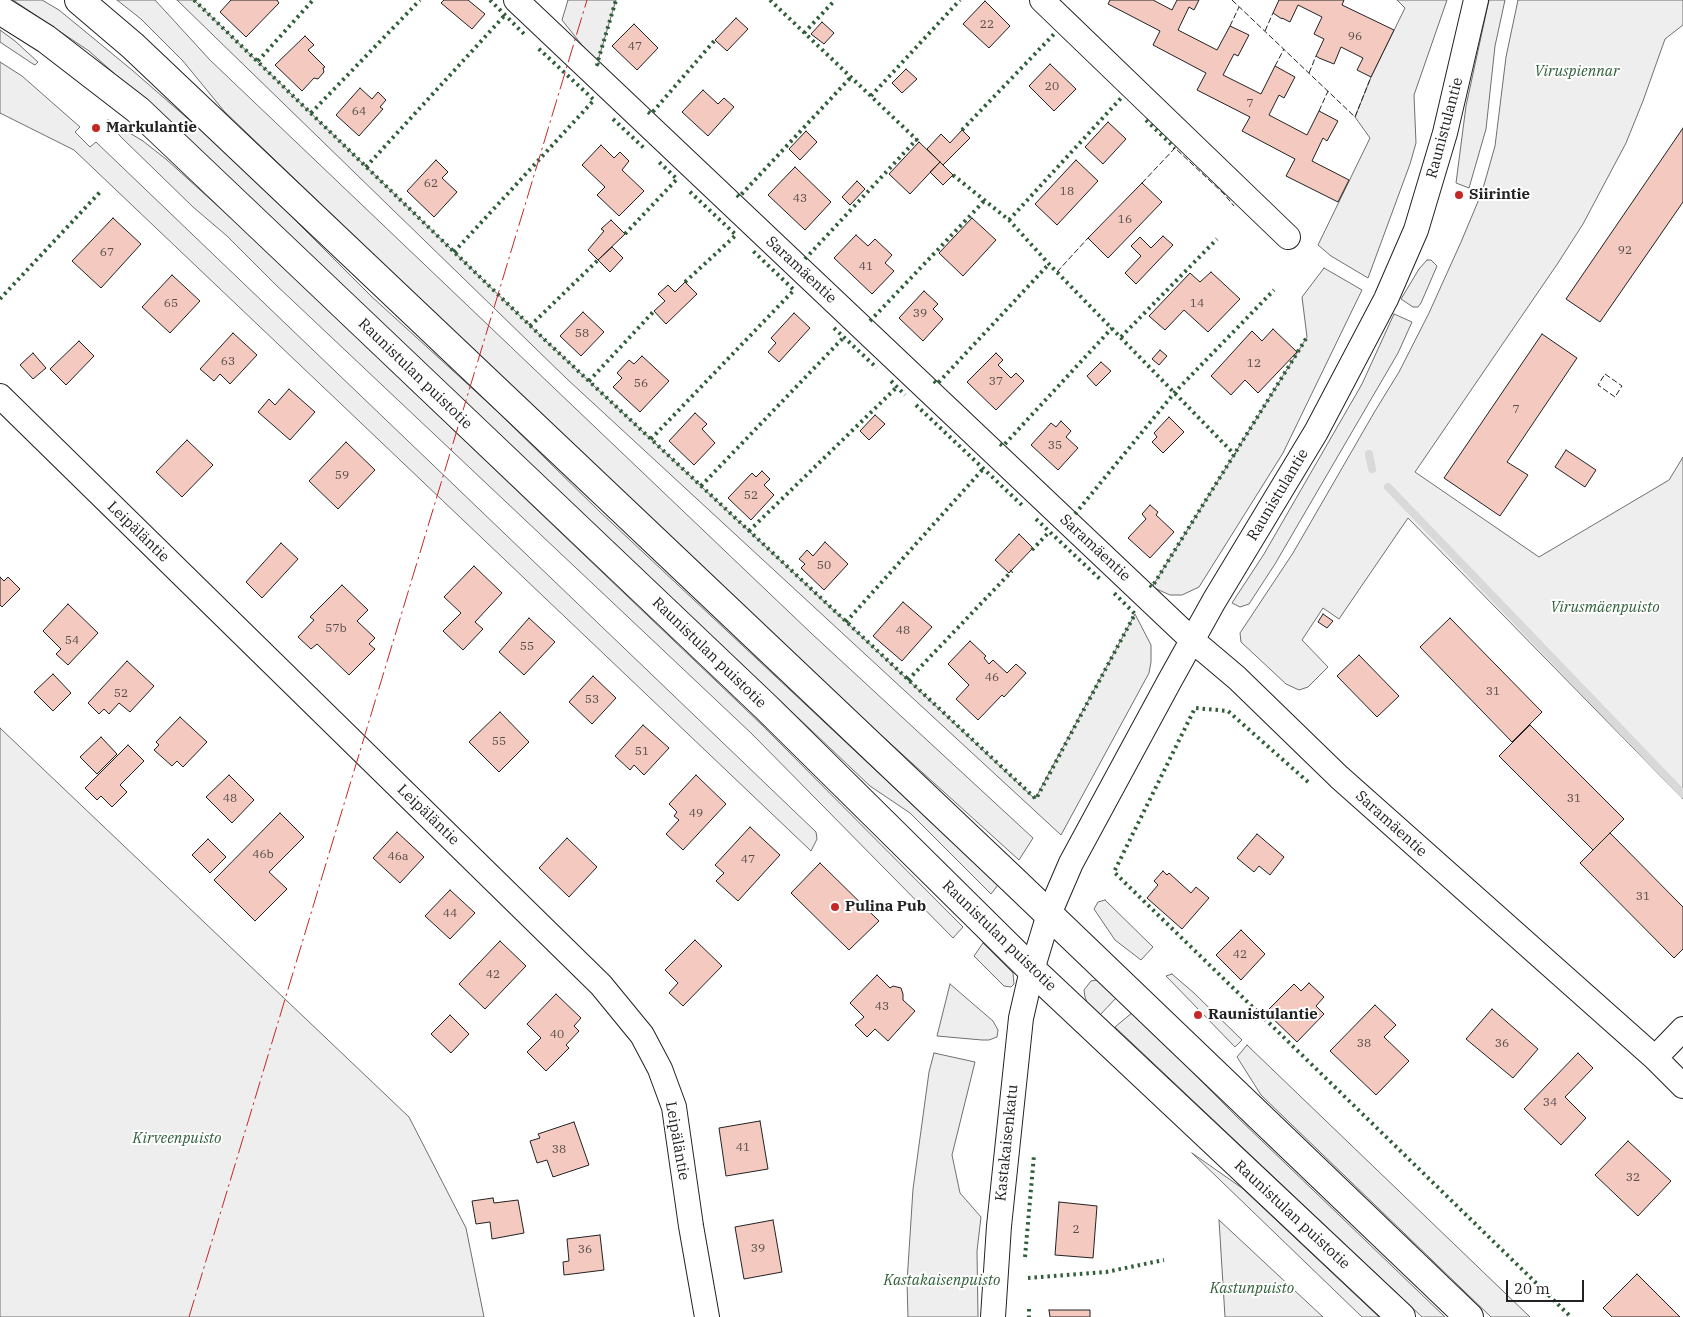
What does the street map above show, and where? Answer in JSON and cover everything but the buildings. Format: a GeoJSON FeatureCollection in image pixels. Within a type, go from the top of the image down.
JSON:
{"type":"FeatureCollection","features":[{"type":"Feature","properties":{"kind":"main road"},"geometry":{"type":"LineString","coordinates":[[79,0],[140,53],[1049,914],[1469,1317]]}},
{"type":"Feature","properties":{"kind":"main road","name":"Raunistulan puistotie"},"geometry":{"type":"LineString","coordinates":[[0,10],[46,39],[138,110],[767,708],[1032,970],[1401,1317]]}},
{"type":"Feature","properties":{"kind":"street","name":"Saramäentie"},"geometry":{"type":"LineString","coordinates":[[516,0],[1192,640],[1237,678],[1334,772],[1414,845],[1655,1058],[1683,1086]]}},
{"type":"Feature","properties":{"kind":"street"},"geometry":{"type":"LineString","coordinates":[[1042,0],[1288,237]]}},
{"type":"Feature","properties":{"kind":"street","name":"Raunistulantie"},"geometry":{"type":"LineString","coordinates":[[1032,970],[1049,914],[1070,864],[1192,640],[1316,432],[1386,298],[1416,230],[1445,133],[1476,0]]}},
{"type":"Feature","properties":{"kind":"street","name":"Leipäläntie"},"geometry":{"type":"LineString","coordinates":[[0,396],[594,978],[642,1035],[660,1069],[674,1107],[690,1220],[707,1317]]}},
{"type":"Feature","properties":{"kind":"street","name":"Kastakaisenkatu"},"geometry":{"type":"LineString","coordinates":[[993,1317],[999,1226],[1014,1071],[1021,1018],[1032,970]]}},
{"type":"Feature","properties":{"kind":"street"},"geometry":{"type":"LineString","coordinates":[[1655,1058],[1683,1029]]}},
{"type":"Feature","properties":{"kind":"green space"},"geometry":{"type":"Polygon","coordinates":[[[13,0],[42,0],[59,10],[202,131],[275,200],[371,296],[497,411],[598,510],[998,885],[991,894],[910,813],[870,786],[197,147],[89,51],[13,0]]]}},
{"type":"Feature","properties":{"kind":"green space"},"geometry":{"type":"Polygon","coordinates":[[[117,0],[155,0],[210,60],[811,633],[1033,838],[1019,860],[796,658],[629,500],[224,111],[183,61],[141,19],[117,0]]]}},
{"type":"Feature","properties":{"kind":"green space"},"geometry":{"type":"Polygon","coordinates":[[[177,0],[194,0],[545,340],[1035,799],[1135,614],[1151,645],[1149,673],[1061,835],[567,379],[177,0]]]}},
{"type":"Feature","properties":{"kind":"green space"},"geometry":{"type":"Polygon","coordinates":[[[568,0],[616,0],[597,64],[562,20],[568,0]]]}},
{"type":"Feature","properties":{"kind":"green space"},"geometry":{"type":"Polygon","coordinates":[[[1397,0],[1447,0],[1414,95],[1416,143],[1368,278],[1331,256],[1318,245],[1370,138],[1355,117],[1371,77],[1405,8],[1397,0]]]}},
{"type":"Feature","properties":{"kind":"green space"},"geometry":{"type":"Polygon","coordinates":[[[1489,0],[1505,0],[1495,46],[1486,129],[1469,188],[1456,183],[1466,106],[1489,0]]]}},
{"type":"Feature","properties":{"kind":"green space","name":"Viruspiennar"},"geometry":{"type":"Polygon","coordinates":[[[1518,0],[1683,0],[1683,25],[1665,39],[1626,143],[1583,224],[1415,472],[1539,557],[1669,480],[1683,457],[1683,799],[1408,518],[1339,619],[1323,608],[1302,640],[1328,667],[1308,687],[1299,690],[1286,684],[1241,642],[1240,633],[1293,553],[1399,372],[1429,313],[1461,242],[1482,192],[1495,146],[1506,57],[1518,0]]]}},
{"type":"Feature","properties":{"kind":"green space"},"geometry":{"type":"Polygon","coordinates":[[[0,30],[38,62],[35,65],[33,64],[0,42],[0,30]]]}},
{"type":"Feature","properties":{"kind":"green space"},"geometry":{"type":"Polygon","coordinates":[[[0,62],[22,76],[80,127],[75,132],[90,147],[96,142],[816,832],[817,839],[811,851],[74,150],[0,113],[0,62]]]}},
{"type":"Feature","properties":{"kind":"green space"},"geometry":{"type":"Polygon","coordinates":[[[108,120],[143,141],[167,160],[242,228],[762,725],[963,927],[953,938],[752,734],[276,285],[227,236],[193,207],[122,138],[108,123],[108,120]]]}},
{"type":"Feature","properties":{"kind":"green space"},"geometry":{"type":"Polygon","coordinates":[[[1427,260],[1431,260],[1437,266],[1421,303],[1418,307],[1413,307],[1401,299],[1419,269],[1427,260]]]}},
{"type":"Feature","properties":{"kind":"green space"},"geometry":{"type":"Polygon","coordinates":[[[1324,268],[1362,290],[1283,453],[1199,587],[1182,595],[1170,595],[1152,587],[1307,337],[1302,297],[1324,268]]]}},
{"type":"Feature","properties":{"kind":"green space"},"geometry":{"type":"Polygon","coordinates":[[[1394,314],[1412,322],[1398,353],[1275,564],[1249,604],[1240,607],[1232,603],[1264,554],[1362,384],[1394,314]]]}},
{"type":"Feature","properties":{"kind":"green space","name":"Kirveenpuisto"},"geometry":{"type":"Polygon","coordinates":[[[0,728],[409,1117],[466,1228],[484,1317],[0,1317],[0,728]]]}},
{"type":"Feature","properties":{"kind":"green space"},"geometry":{"type":"Polygon","coordinates":[[[1105,900],[1153,947],[1141,960],[1115,940],[1094,909],[1098,902],[1105,900]]]}},
{"type":"Feature","properties":{"kind":"green space"},"geometry":{"type":"Polygon","coordinates":[[[983,943],[1013,973],[1014,984],[1011,987],[1004,986],[974,956],[983,943]]]}},
{"type":"Feature","properties":{"kind":"green space"},"geometry":{"type":"Polygon","coordinates":[[[1172,974],[1242,1040],[1235,1047],[1166,976],[1172,974]]]}},
{"type":"Feature","properties":{"kind":"green space"},"geometry":{"type":"Polygon","coordinates":[[[1097,980],[1104,983],[1117,997],[1100,1015],[1088,1005],[1084,990],[1091,981],[1097,980]]]}},
{"type":"Feature","properties":{"kind":"green space"},"geometry":{"type":"Polygon","coordinates":[[[950,984],[993,1021],[998,1030],[997,1037],[982,1040],[937,1036],[950,984]]]}},
{"type":"Feature","properties":{"kind":"green space"},"geometry":{"type":"Polygon","coordinates":[[[1133,1012],[1235,1115],[1445,1317],[1422,1317],[1115,1027],[1133,1012]]]}},
{"type":"Feature","properties":{"kind":"green space"},"geometry":{"type":"Polygon","coordinates":[[[1247,1045],[1530,1317],[1491,1317],[1261,1095],[1237,1057],[1247,1045]]]}},
{"type":"Feature","properties":{"kind":"green space","name":"Kastakaisenpuisto"},"geometry":{"type":"Polygon","coordinates":[[[934,1053],[975,1062],[952,1155],[960,1193],[981,1217],[977,1251],[978,1317],[908,1317],[907,1282],[913,1189],[929,1072],[934,1053]]]}},
{"type":"Feature","properties":{"kind":"green space"},"geometry":{"type":"Polygon","coordinates":[[[1192,1153],[1242,1188],[1379,1317],[1362,1317],[1192,1153]]]}},
{"type":"Feature","properties":{"kind":"green space","name":"Kastunpuisto"},"geometry":{"type":"Polygon","coordinates":[[[1219,1220],[1323,1317],[1225,1317],[1219,1220]]]}},
{"type":"Feature","properties":{"kind":"waterway"},"geometry":{"type":"LineString","coordinates":[[1369,454],[1372,469]]}},
{"type":"Feature","properties":{"kind":"waterway"},"geometry":{"type":"LineString","coordinates":[[1388,487],[1683,794]]}},
{"type":"Feature","properties":{"kind":"hedge"},"geometry":{"type":"LineString","coordinates":[[194,0],[545,340],[1036,799],[1135,614],[1112,591]]}},
{"type":"Feature","properties":{"kind":"hedge"},"geometry":{"type":"LineString","coordinates":[[258,61],[313,0]]}},
{"type":"Feature","properties":{"kind":"hedge"},"geometry":{"type":"LineString","coordinates":[[311,113],[420,0]]}},
{"type":"Feature","properties":{"kind":"hedge"},"geometry":{"type":"LineString","coordinates":[[490,0],[524,34]]}},
{"type":"Feature","properties":{"kind":"hedge"},"geometry":{"type":"LineString","coordinates":[[599,65],[597,64],[616,0]]}},
{"type":"Feature","properties":{"kind":"hedge"},"geometry":{"type":"LineString","coordinates":[[770,0],[919,142]]}},
{"type":"Feature","properties":{"kind":"hedge"},"geometry":{"type":"LineString","coordinates":[[804,33],[835,0]]}},
{"type":"Feature","properties":{"kind":"hedge"},"geometry":{"type":"LineString","coordinates":[[871,96],[960,0]]}},
{"type":"Feature","properties":{"kind":"hedge"},"geometry":{"type":"LineString","coordinates":[[366,167],[505,15]]}},
{"type":"Feature","properties":{"kind":"hedge"},"geometry":{"type":"LineString","coordinates":[[962,130],[1055,33]]}},
{"type":"Feature","properties":{"kind":"hedge"},"geometry":{"type":"LineString","coordinates":[[648,112],[651,114],[715,40]]}},
{"type":"Feature","properties":{"kind":"hedge"},"geometry":{"type":"LineString","coordinates":[[454,252],[594,100],[538,48]]}},
{"type":"Feature","properties":{"kind":"hedge"},"geometry":{"type":"LineString","coordinates":[[737,195],[739,197],[851,77]]}},
{"type":"Feature","properties":{"kind":"hedge"},"geometry":{"type":"LineString","coordinates":[[1009,220],[1122,97]]}},
{"type":"Feature","properties":{"kind":"hedge"},"geometry":{"type":"LineString","coordinates":[[613,119],[645,149]]}},
{"type":"Feature","properties":{"kind":"hedge"},"geometry":{"type":"LineString","coordinates":[[1146,120],[1175,148]]}},
{"type":"Feature","properties":{"kind":"hedge"},"geometry":{"type":"LineString","coordinates":[[805,259],[917,139]]}},
{"type":"Feature","properties":{"kind":"hedge"},"geometry":{"type":"LineString","coordinates":[[625,234],[677,179],[659,162]]}},
{"type":"Feature","properties":{"kind":"hedge"},"geometry":{"type":"LineString","coordinates":[[953,175],[1009,220],[1049,264],[1235,455]]}},
{"type":"Feature","properties":{"kind":"hedge"},"geometry":{"type":"LineString","coordinates":[[685,282],[736,235],[688,190]]}},
{"type":"Feature","properties":{"kind":"hedge"},"geometry":{"type":"LineString","coordinates":[[0,299],[100,192]]}},
{"type":"Feature","properties":{"kind":"hedge"},"geometry":{"type":"LineString","coordinates":[[870,321],[985,200]]}},
{"type":"Feature","properties":{"kind":"hedge"},"geometry":{"type":"LineString","coordinates":[[1121,337],[1217,239]]}},
{"type":"Feature","properties":{"kind":"hedge"},"geometry":{"type":"LineString","coordinates":[[651,439],[794,290],[753,251]]}},
{"type":"Feature","properties":{"kind":"hedge"},"geometry":{"type":"LineString","coordinates":[[530,326],[598,260]]}},
{"type":"Feature","properties":{"kind":"hedge"},"geometry":{"type":"LineString","coordinates":[[934,381],[937,384],[1049,264]]}},
{"type":"Feature","properties":{"kind":"hedge"},"geometry":{"type":"LineString","coordinates":[[1075,514],[1175,392],[1274,290]]}},
{"type":"Feature","properties":{"kind":"hedge"},"geometry":{"type":"LineString","coordinates":[[589,381],[654,311]]}},
{"type":"Feature","properties":{"kind":"hedge"},"geometry":{"type":"LineString","coordinates":[[834,328],[877,368]]}},
{"type":"Feature","properties":{"kind":"hedge"},"geometry":{"type":"LineString","coordinates":[[1000,444],[1003,446],[1112,328]]}},
{"type":"Feature","properties":{"kind":"hedge"},"geometry":{"type":"LineString","coordinates":[[701,486],[844,337]]}},
{"type":"Feature","properties":{"kind":"hedge"},"geometry":{"type":"LineString","coordinates":[[1150,585],[1152,587],[1307,337]]}},
{"type":"Feature","properties":{"kind":"hedge"},"geometry":{"type":"LineString","coordinates":[[891,381],[905,395]]}},
{"type":"Feature","properties":{"kind":"hedge"},"geometry":{"type":"LineString","coordinates":[[749,531],[897,387]]}},
{"type":"Feature","properties":{"kind":"hedge"},"geometry":{"type":"LineString","coordinates":[[916,405],[1024,507]]}},
{"type":"Feature","properties":{"kind":"hedge"},"geometry":{"type":"LineString","coordinates":[[846,622],[983,469]]}},
{"type":"Feature","properties":{"kind":"hedge"},"geometry":{"type":"LineString","coordinates":[[1036,519],[1101,580]]}},
{"type":"Feature","properties":{"kind":"hedge"},"geometry":{"type":"LineString","coordinates":[[1032,550],[1049,532]]}},
{"type":"Feature","properties":{"kind":"hedge"},"geometry":{"type":"LineString","coordinates":[[908,680],[1012,571]]}},
{"type":"Feature","properties":{"kind":"hedge"},"geometry":{"type":"LineString","coordinates":[[1308,782],[1228,711],[1195,708],[1114,872],[1571,1317]]}},
{"type":"Feature","properties":{"kind":"hedge"},"geometry":{"type":"LineString","coordinates":[[1025,1257],[1034,1155]]}},
{"type":"Feature","properties":{"kind":"hedge"},"geometry":{"type":"LineString","coordinates":[[1028,1278],[1106,1272],[1164,1260]]}},
{"type":"Feature","properties":{"kind":"hedge"},"geometry":{"type":"LineString","coordinates":[[1029,1309],[1029,1317]]}},
{"type":"Feature","properties":{"kind":"fence"},"geometry":{"type":"LineString","coordinates":[[1232,0],[1355,117],[1371,77]]}},
{"type":"Feature","properties":{"kind":"fence"},"geometry":{"type":"LineString","coordinates":[[1230,26],[1239,7]]}},
{"type":"Feature","properties":{"kind":"fence"},"geometry":{"type":"LineString","coordinates":[[1265,31],[1273,13]]}},
{"type":"Feature","properties":{"kind":"fence"},"geometry":{"type":"LineString","coordinates":[[1275,66],[1284,49]]}},
{"type":"Feature","properties":{"kind":"fence"},"geometry":{"type":"LineString","coordinates":[[1309,73],[1316,56]]}},
{"type":"Feature","properties":{"kind":"fence"},"geometry":{"type":"LineString","coordinates":[[1319,111],[1328,91]]}},
{"type":"Feature","properties":{"kind":"fence"},"geometry":{"type":"LineString","coordinates":[[1142,183],[1175,148],[1224,194],[1234,206]]}},
{"type":"Feature","properties":{"kind":"fence"},"geometry":{"type":"LineString","coordinates":[[1057,272],[1088,238]]}},
{"type":"Feature","properties":{"kind":"fence"},"geometry":{"type":"LineString","coordinates":[[1605,374],[1622,386],[1615,397],[1598,385],[1605,374]]}},
{"type":"Feature","properties":{"kind":"power"},"geometry":{"type":"LineString","coordinates":[[189,1317],[587,0]]}},
{"type":"Feature","properties":{"kind":"place","name":"Markulantie"},"geometry":{"type":"Point","coordinates":[96,128]}},
{"type":"Feature","properties":{"kind":"place","name":"Siirintie"},"geometry":{"type":"Point","coordinates":[1459,195]}},
{"type":"Feature","properties":{"kind":"place","name":"Pulina Pub"},"geometry":{"type":"Point","coordinates":[835,907]}},
{"type":"Feature","properties":{"kind":"place","name":"Raunistulantie"},"geometry":{"type":"Point","coordinates":[1198,1015]}},
{"type":"Feature","properties":{"kind":"park label","name":"Virusmäenpuisto"},"geometry":{"type":"Point","coordinates":[1605,608]}}]}
